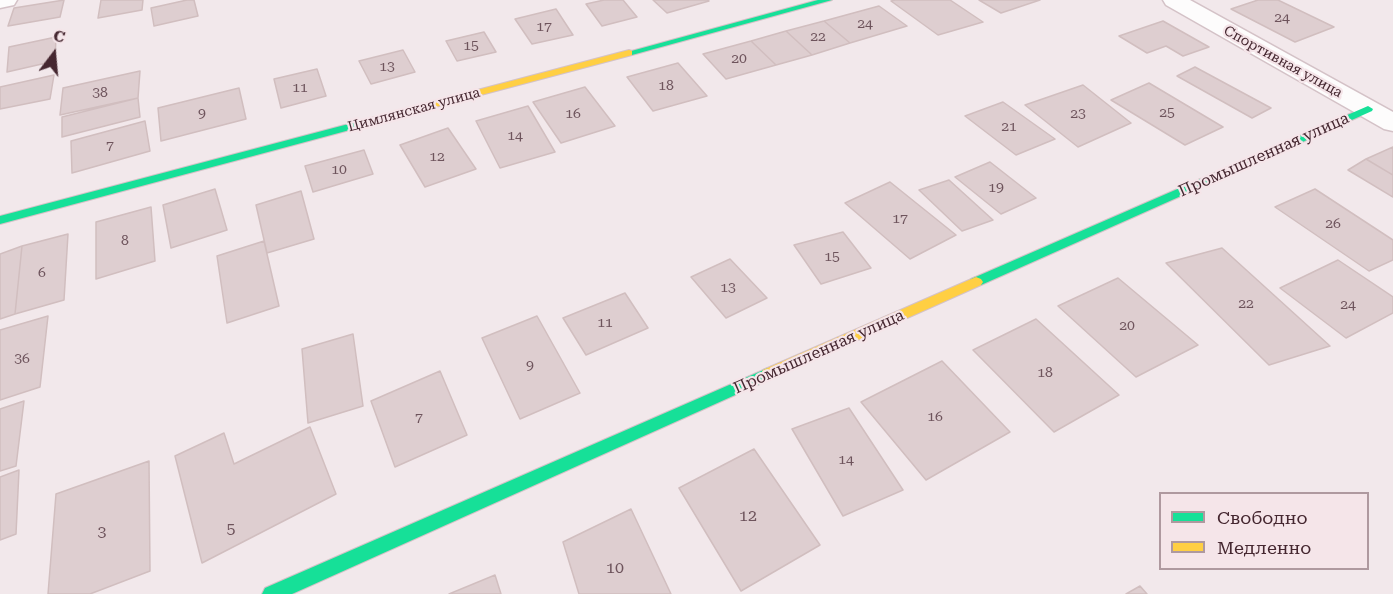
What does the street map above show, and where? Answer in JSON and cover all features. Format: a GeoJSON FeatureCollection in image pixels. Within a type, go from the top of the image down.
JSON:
{"type":"FeatureCollection","features":[{"type":"Feature","properties":{"kind":"street"},"geometry":{"type":"LineString","coordinates":[[0,1],[6,0]]}},
{"type":"Feature","properties":{"kind":"street","name":"Цимлянская улица"},"geometry":{"type":"LineString","coordinates":[[0,219],[828,0]]}},
{"type":"Feature","properties":{"kind":"street","name":"Спортивная улица"},"geometry":{"type":"LineString","coordinates":[[1174,0],[1393,123]]}},
{"type":"Feature","properties":{"kind":"street","name":"Промышленная улица"},"geometry":{"type":"LineString","coordinates":[[271,594],[1368,109]]}},
{"type":"Feature","properties":{"kind":"building"},"geometry":{"type":"Polygon","coordinates":[[[64,0],[60,17],[8,26],[14,8],[64,0]]]}},
{"type":"Feature","properties":{"kind":"building"},"geometry":{"type":"Polygon","coordinates":[[[101,0],[143,0],[142,10],[98,18],[101,0]]]}},
{"type":"Feature","properties":{"kind":"building"},"geometry":{"type":"Polygon","coordinates":[[[194,0],[198,16],[154,26],[151,8],[194,0]]]}},
{"type":"Feature","properties":{"kind":"building"},"geometry":{"type":"Polygon","coordinates":[[[604,0],[623,0],[637,17],[602,26],[586,4],[604,0]]]}},
{"type":"Feature","properties":{"kind":"building"},"geometry":{"type":"Polygon","coordinates":[[[653,0],[707,0],[709,1],[667,13],[653,0]]]}},
{"type":"Feature","properties":{"kind":"building"},"geometry":{"type":"Polygon","coordinates":[[[950,0],[983,22],[938,35],[891,1],[950,0]]]}},
{"type":"Feature","properties":{"kind":"building"},"geometry":{"type":"Polygon","coordinates":[[[979,0],[1040,0],[1001,13],[979,0]]]}},
{"type":"Feature","properties":{"kind":"building"},"geometry":{"type":"Polygon","coordinates":[[[1258,0],[1278,0],[1334,27],[1295,42],[1231,9],[1258,0]]]}},
{"type":"Feature","properties":{"kind":"building"},"geometry":{"type":"Polygon","coordinates":[[[879,6],[907,26],[850,43],[824,21],[879,6]]]}},
{"type":"Feature","properties":{"kind":"building"},"geometry":{"type":"Polygon","coordinates":[[[556,9],[573,35],[532,44],[515,19],[556,9]]]}},
{"type":"Feature","properties":{"kind":"building"},"geometry":{"type":"Polygon","coordinates":[[[824,21],[850,43],[812,55],[786,31],[824,21]]]}},
{"type":"Feature","properties":{"kind":"building"},"geometry":{"type":"Polygon","coordinates":[[[1163,21],[1209,47],[1183,56],[1166,46],[1147,53],[1119,36],[1163,21]]]}},
{"type":"Feature","properties":{"kind":"building"},"geometry":{"type":"Polygon","coordinates":[[[786,31],[812,55],[776,65],[751,41],[786,31]]]}},
{"type":"Feature","properties":{"kind":"building"},"geometry":{"type":"Polygon","coordinates":[[[484,32],[496,52],[457,61],[446,41],[484,32]]]}},
{"type":"Feature","properties":{"kind":"building"},"geometry":{"type":"Polygon","coordinates":[[[56,37],[55,61],[7,72],[9,47],[56,37]]]}},
{"type":"Feature","properties":{"kind":"building"},"geometry":{"type":"Polygon","coordinates":[[[751,41],[776,65],[726,79],[703,54],[751,41]]]}},
{"type":"Feature","properties":{"kind":"building"},"geometry":{"type":"Polygon","coordinates":[[[403,50],[415,72],[371,84],[359,61],[403,50]]]}},
{"type":"Feature","properties":{"kind":"building"},"geometry":{"type":"Polygon","coordinates":[[[678,63],[707,96],[653,111],[627,77],[678,63]]]}},
{"type":"Feature","properties":{"kind":"building"},"geometry":{"type":"Polygon","coordinates":[[[1195,67],[1271,108],[1252,118],[1177,76],[1195,67]]]}},
{"type":"Feature","properties":{"kind":"building"},"geometry":{"type":"Polygon","coordinates":[[[317,69],[326,96],[281,108],[274,79],[317,69]]]}},
{"type":"Feature","properties":{"kind":"building"},"geometry":{"type":"Polygon","coordinates":[[[140,71],[138,98],[60,115],[63,88],[140,71]]]}},
{"type":"Feature","properties":{"kind":"building"},"geometry":{"type":"Polygon","coordinates":[[[54,75],[50,99],[0,109],[0,87],[54,75]]]}},
{"type":"Feature","properties":{"kind":"building"},"geometry":{"type":"Polygon","coordinates":[[[1149,83],[1223,127],[1185,145],[1111,100],[1149,83]]]}},
{"type":"Feature","properties":{"kind":"building"},"geometry":{"type":"Polygon","coordinates":[[[1083,85],[1131,123],[1078,147],[1025,105],[1083,85]]]}},
{"type":"Feature","properties":{"kind":"building"},"geometry":{"type":"Polygon","coordinates":[[[585,87],[615,126],[561,143],[533,102],[585,87]]]}},
{"type":"Feature","properties":{"kind":"building"},"geometry":{"type":"Polygon","coordinates":[[[239,88],[246,119],[161,141],[158,108],[239,88]]]}},
{"type":"Feature","properties":{"kind":"building"},"geometry":{"type":"Polygon","coordinates":[[[138,98],[140,117],[62,137],[62,117],[138,98]]]}},
{"type":"Feature","properties":{"kind":"building"},"geometry":{"type":"Polygon","coordinates":[[[1003,102],[1055,139],[1016,155],[965,116],[1003,102]]]}},
{"type":"Feature","properties":{"kind":"building"},"geometry":{"type":"Polygon","coordinates":[[[528,106],[555,152],[500,168],[476,121],[528,106]]]}},
{"type":"Feature","properties":{"kind":"building"},"geometry":{"type":"Polygon","coordinates":[[[145,121],[150,151],[72,173],[71,141],[145,121]]]}},
{"type":"Feature","properties":{"kind":"building"},"geometry":{"type":"Polygon","coordinates":[[[448,128],[476,169],[425,187],[400,145],[448,128]]]}},
{"type":"Feature","properties":{"kind":"building"},"geometry":{"type":"Polygon","coordinates":[[[1393,147],[1393,175],[1366,159],[1393,147]]]}},
{"type":"Feature","properties":{"kind":"building"},"geometry":{"type":"Polygon","coordinates":[[[364,150],[373,174],[313,192],[305,166],[364,150]]]}},
{"type":"Feature","properties":{"kind":"building"},"geometry":{"type":"Polygon","coordinates":[[[1366,159],[1393,175],[1393,197],[1348,170],[1366,159]]]}},
{"type":"Feature","properties":{"kind":"building"},"geometry":{"type":"Polygon","coordinates":[[[990,162],[1036,198],[1001,214],[955,177],[990,162]]]}},
{"type":"Feature","properties":{"kind":"building"},"geometry":{"type":"Polygon","coordinates":[[[949,180],[993,220],[962,231],[919,190],[949,180]]]}},
{"type":"Feature","properties":{"kind":"building"},"geometry":{"type":"Polygon","coordinates":[[[890,182],[956,235],[910,259],[845,203],[890,182]]]}},
{"type":"Feature","properties":{"kind":"building"},"geometry":{"type":"Polygon","coordinates":[[[215,189],[227,230],[171,248],[163,205],[215,189]]]}},
{"type":"Feature","properties":{"kind":"building"},"geometry":{"type":"Polygon","coordinates":[[[1315,189],[1393,240],[1393,260],[1369,271],[1275,207],[1315,189]]]}},
{"type":"Feature","properties":{"kind":"building"},"geometry":{"type":"Polygon","coordinates":[[[301,191],[314,239],[267,253],[256,205],[301,191]]]}},
{"type":"Feature","properties":{"kind":"building"},"geometry":{"type":"Polygon","coordinates":[[[151,207],[155,261],[96,279],[96,222],[151,207]]]}},
{"type":"Feature","properties":{"kind":"building"},"geometry":{"type":"Polygon","coordinates":[[[843,232],[871,268],[821,284],[794,245],[843,232]]]}},
{"type":"Feature","properties":{"kind":"building"},"geometry":{"type":"Polygon","coordinates":[[[68,234],[64,300],[15,314],[22,246],[68,234]]]}},
{"type":"Feature","properties":{"kind":"building"},"geometry":{"type":"Polygon","coordinates":[[[264,241],[279,306],[227,323],[217,256],[264,241]]]}},
{"type":"Feature","properties":{"kind":"building"},"geometry":{"type":"Polygon","coordinates":[[[22,246],[15,314],[0,319],[0,254],[22,246]]]}},
{"type":"Feature","properties":{"kind":"building"},"geometry":{"type":"Polygon","coordinates":[[[1222,248],[1330,346],[1269,365],[1166,263],[1222,248]]]}},
{"type":"Feature","properties":{"kind":"building"},"geometry":{"type":"Polygon","coordinates":[[[730,259],[767,298],[726,318],[691,277],[730,259]]]}},
{"type":"Feature","properties":{"kind":"building"},"geometry":{"type":"Polygon","coordinates":[[[1338,260],[1393,297],[1393,313],[1346,338],[1280,288],[1338,260]]]}},
{"type":"Feature","properties":{"kind":"building"},"geometry":{"type":"Polygon","coordinates":[[[1118,278],[1198,345],[1136,377],[1058,306],[1118,278]]]}},
{"type":"Feature","properties":{"kind":"building"},"geometry":{"type":"Polygon","coordinates":[[[625,293],[648,328],[586,355],[563,318],[625,293]]]}},
{"type":"Feature","properties":{"kind":"building"},"geometry":{"type":"Polygon","coordinates":[[[48,316],[40,387],[0,400],[0,330],[48,316]]]}},
{"type":"Feature","properties":{"kind":"building"},"geometry":{"type":"Polygon","coordinates":[[[537,316],[580,393],[520,419],[482,338],[537,316]]]}},
{"type":"Feature","properties":{"kind":"building"},"geometry":{"type":"Polygon","coordinates":[[[1036,319],[1119,395],[1054,432],[973,350],[1036,319]]]}},
{"type":"Feature","properties":{"kind":"building"},"geometry":{"type":"Polygon","coordinates":[[[353,334],[363,406],[308,423],[302,349],[353,334]]]}},
{"type":"Feature","properties":{"kind":"building"},"geometry":{"type":"Polygon","coordinates":[[[942,361],[1010,432],[926,480],[861,402],[942,361]]]}},
{"type":"Feature","properties":{"kind":"building"},"geometry":{"type":"Polygon","coordinates":[[[440,371],[467,435],[395,467],[371,401],[440,371]]]}},
{"type":"Feature","properties":{"kind":"building"},"geometry":{"type":"Polygon","coordinates":[[[24,401],[16,466],[0,471],[0,409],[24,401]]]}},
{"type":"Feature","properties":{"kind":"building"},"geometry":{"type":"Polygon","coordinates":[[[849,408],[903,490],[843,516],[792,429],[849,408]]]}},
{"type":"Feature","properties":{"kind":"building"},"geometry":{"type":"Polygon","coordinates":[[[310,427],[336,494],[202,563],[175,456],[224,433],[234,464],[310,427]]]}},
{"type":"Feature","properties":{"kind":"building"},"geometry":{"type":"Polygon","coordinates":[[[754,449],[820,545],[741,591],[679,488],[754,449]]]}},
{"type":"Feature","properties":{"kind":"building"},"geometry":{"type":"Polygon","coordinates":[[[149,461],[150,571],[90,594],[48,594],[56,494],[149,461]]]}},
{"type":"Feature","properties":{"kind":"building"},"geometry":{"type":"Polygon","coordinates":[[[19,470],[16,534],[0,540],[0,477],[19,470]]]}},
{"type":"Feature","properties":{"kind":"building"},"geometry":{"type":"Polygon","coordinates":[[[631,509],[671,594],[579,594],[563,542],[631,509]]]}},
{"type":"Feature","properties":{"kind":"building"},"geometry":{"type":"Polygon","coordinates":[[[495,575],[501,594],[449,594],[495,575]]]}},
{"type":"Feature","properties":{"kind":"building"},"geometry":{"type":"Polygon","coordinates":[[[1140,586],[1147,594],[1126,594],[1140,586]]]}},
{"type":"Feature","properties":{"kind":"traffic: fast"},"geometry":{"type":"LineString","coordinates":[[629,53],[828,0]]}},
{"type":"Feature","properties":{"kind":"traffic: fast"},"geometry":{"type":"LineString","coordinates":[[976,282],[1368,109]]}},
{"type":"Feature","properties":{"kind":"traffic: fast"},"geometry":{"type":"LineString","coordinates":[[0,220],[394,115]]}},
{"type":"Feature","properties":{"kind":"traffic: fast"},"geometry":{"type":"LineString","coordinates":[[271,594],[768,374]]}},
{"type":"Feature","properties":{"kind":"traffic: slow"},"geometry":{"type":"LineString","coordinates":[[394,115],[629,53]]}},
{"type":"Feature","properties":{"kind":"traffic: slow"},"geometry":{"type":"LineString","coordinates":[[768,374],[976,282]]}}]}
